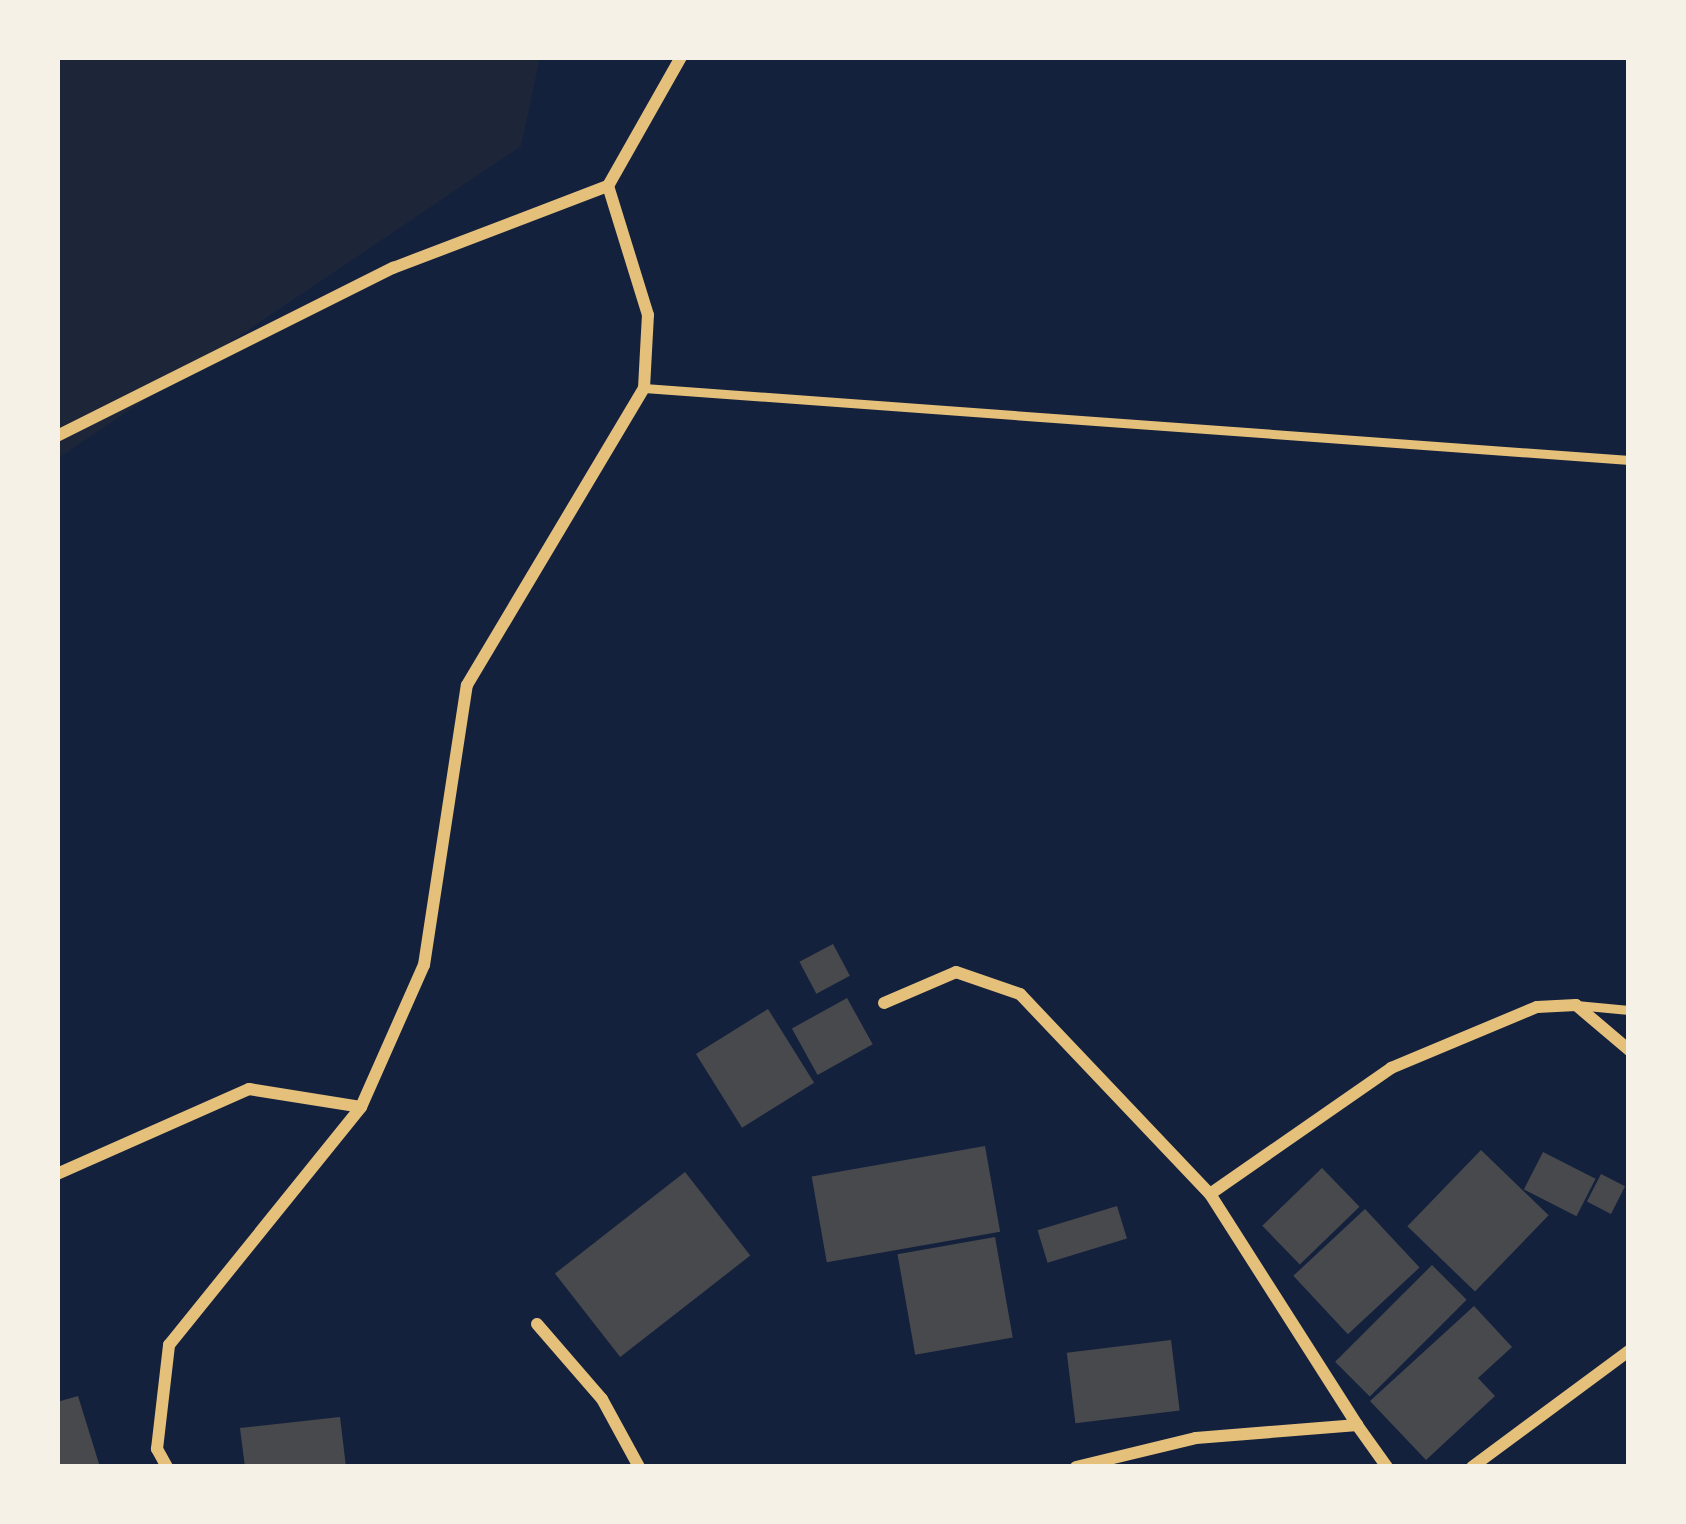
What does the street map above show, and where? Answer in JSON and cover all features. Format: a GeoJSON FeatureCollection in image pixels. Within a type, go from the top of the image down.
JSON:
{"type":"FeatureCollection","features":[{"type":"Feature","properties":{"kind":"street"},"geometry":{"type":"LineString","coordinates":[[57,436],[393,268],[608,186],[681,57]]}},
{"type":"Feature","properties":{"kind":"street"},"geometry":{"type":"LineString","coordinates":[[167,1467],[157,1449],[170,1345],[361,1107],[424,965],[467,685],[644,388],[648,315],[608,186]]}},
{"type":"Feature","properties":{"kind":"street"},"geometry":{"type":"LineString","coordinates":[[884,1003],[956,972],[1020,994],[1210,1194],[1387,1467]]}},
{"type":"Feature","properties":{"kind":"street"},"geometry":{"type":"LineString","coordinates":[[1210,1194],[1391,1068],[1537,1007],[1576,1005],[1629,1050]]}},
{"type":"Feature","properties":{"kind":"street"},"geometry":{"type":"LineString","coordinates":[[57,1174],[249,1089],[361,1107]]}},
{"type":"Feature","properties":{"kind":"street"},"geometry":{"type":"LineString","coordinates":[[537,1324],[602,1399],[640,1467]]}},
{"type":"Feature","properties":{"kind":"street"},"geometry":{"type":"LineString","coordinates":[[1472,1467],[1629,1351]]}},
{"type":"Feature","properties":{"kind":"street"},"geometry":{"type":"LineString","coordinates":[[1076,1467],[1196,1438],[1357,1425]]}},
{"type":"Feature","properties":{"kind":"lane"},"geometry":{"type":"LineString","coordinates":[[644,388],[1629,460]]}},
{"type":"Feature","properties":{"kind":"lane"},"geometry":{"type":"LineString","coordinates":[[1576,1005],[1629,1010]]}},
{"type":"Feature","properties":{"kind":"shaded area"},"geometry":{"type":"Polygon","coordinates":[[[57,57],[540,57],[521,146],[57,459],[57,57]]]}},
{"type":"Feature","properties":{"kind":"building"},"geometry":{"type":"Polygon","coordinates":[[[833,944],[850,976],[816,994],[799,962],[833,944]]]}},
{"type":"Feature","properties":{"kind":"building"},"geometry":{"type":"Polygon","coordinates":[[[847,998],[873,1044],[818,1075],[792,1029],[847,998]]]}},
{"type":"Feature","properties":{"kind":"building"},"geometry":{"type":"Polygon","coordinates":[[[768,1009],[814,1083],[742,1128],[696,1054],[768,1009]]]}},
{"type":"Feature","properties":{"kind":"building"},"geometry":{"type":"Polygon","coordinates":[[[985,1146],[1000,1232],[827,1262],[812,1177],[985,1146]]]}},
{"type":"Feature","properties":{"kind":"building"},"geometry":{"type":"Polygon","coordinates":[[[1481,1150],[1549,1215],[1475,1292],[1407,1226],[1481,1150]]]}},
{"type":"Feature","properties":{"kind":"building"},"geometry":{"type":"Polygon","coordinates":[[[1543,1152],[1596,1179],[1577,1216],[1524,1189],[1543,1152]]]}},
{"type":"Feature","properties":{"kind":"building"},"geometry":{"type":"Polygon","coordinates":[[[1322,1168],[1360,1207],[1300,1265],[1262,1226],[1322,1168]]]}},
{"type":"Feature","properties":{"kind":"building"},"geometry":{"type":"Polygon","coordinates":[[[685,1172],[750,1256],[620,1357],[555,1274],[685,1172]]]}},
{"type":"Feature","properties":{"kind":"building"},"geometry":{"type":"Polygon","coordinates":[[[1601,1174],[1625,1186],[1611,1214],[1587,1202],[1601,1174]]]}},
{"type":"Feature","properties":{"kind":"building"},"geometry":{"type":"Polygon","coordinates":[[[1117,1206],[1127,1239],[1048,1263],[1038,1230],[1117,1206]]]}},
{"type":"Feature","properties":{"kind":"building"},"geometry":{"type":"Polygon","coordinates":[[[1365,1209],[1420,1268],[1348,1334],[1293,1276],[1365,1209]]]}},
{"type":"Feature","properties":{"kind":"building"},"geometry":{"type":"Polygon","coordinates":[[[995,1237],[1013,1337],[915,1355],[898,1254],[995,1237]]]}},
{"type":"Feature","properties":{"kind":"building"},"geometry":{"type":"Polygon","coordinates":[[[1432,1265],[1467,1300],[1370,1397],[1335,1362],[1432,1265]]]}},
{"type":"Feature","properties":{"kind":"building"},"geometry":{"type":"Polygon","coordinates":[[[1474,1306],[1512,1347],[1478,1378],[1495,1396],[1426,1460],[1370,1401],[1474,1306]]]}},
{"type":"Feature","properties":{"kind":"building"},"geometry":{"type":"Polygon","coordinates":[[[1171,1340],[1180,1410],[1075,1423],[1067,1353],[1171,1340]]]}},
{"type":"Feature","properties":{"kind":"building"},"geometry":{"type":"Polygon","coordinates":[[[78,1396],[100,1467],[57,1467],[57,1402],[78,1396]]]}},
{"type":"Feature","properties":{"kind":"building"},"geometry":{"type":"Polygon","coordinates":[[[340,1417],[346,1467],[245,1467],[240,1428],[340,1417]]]}}]}
